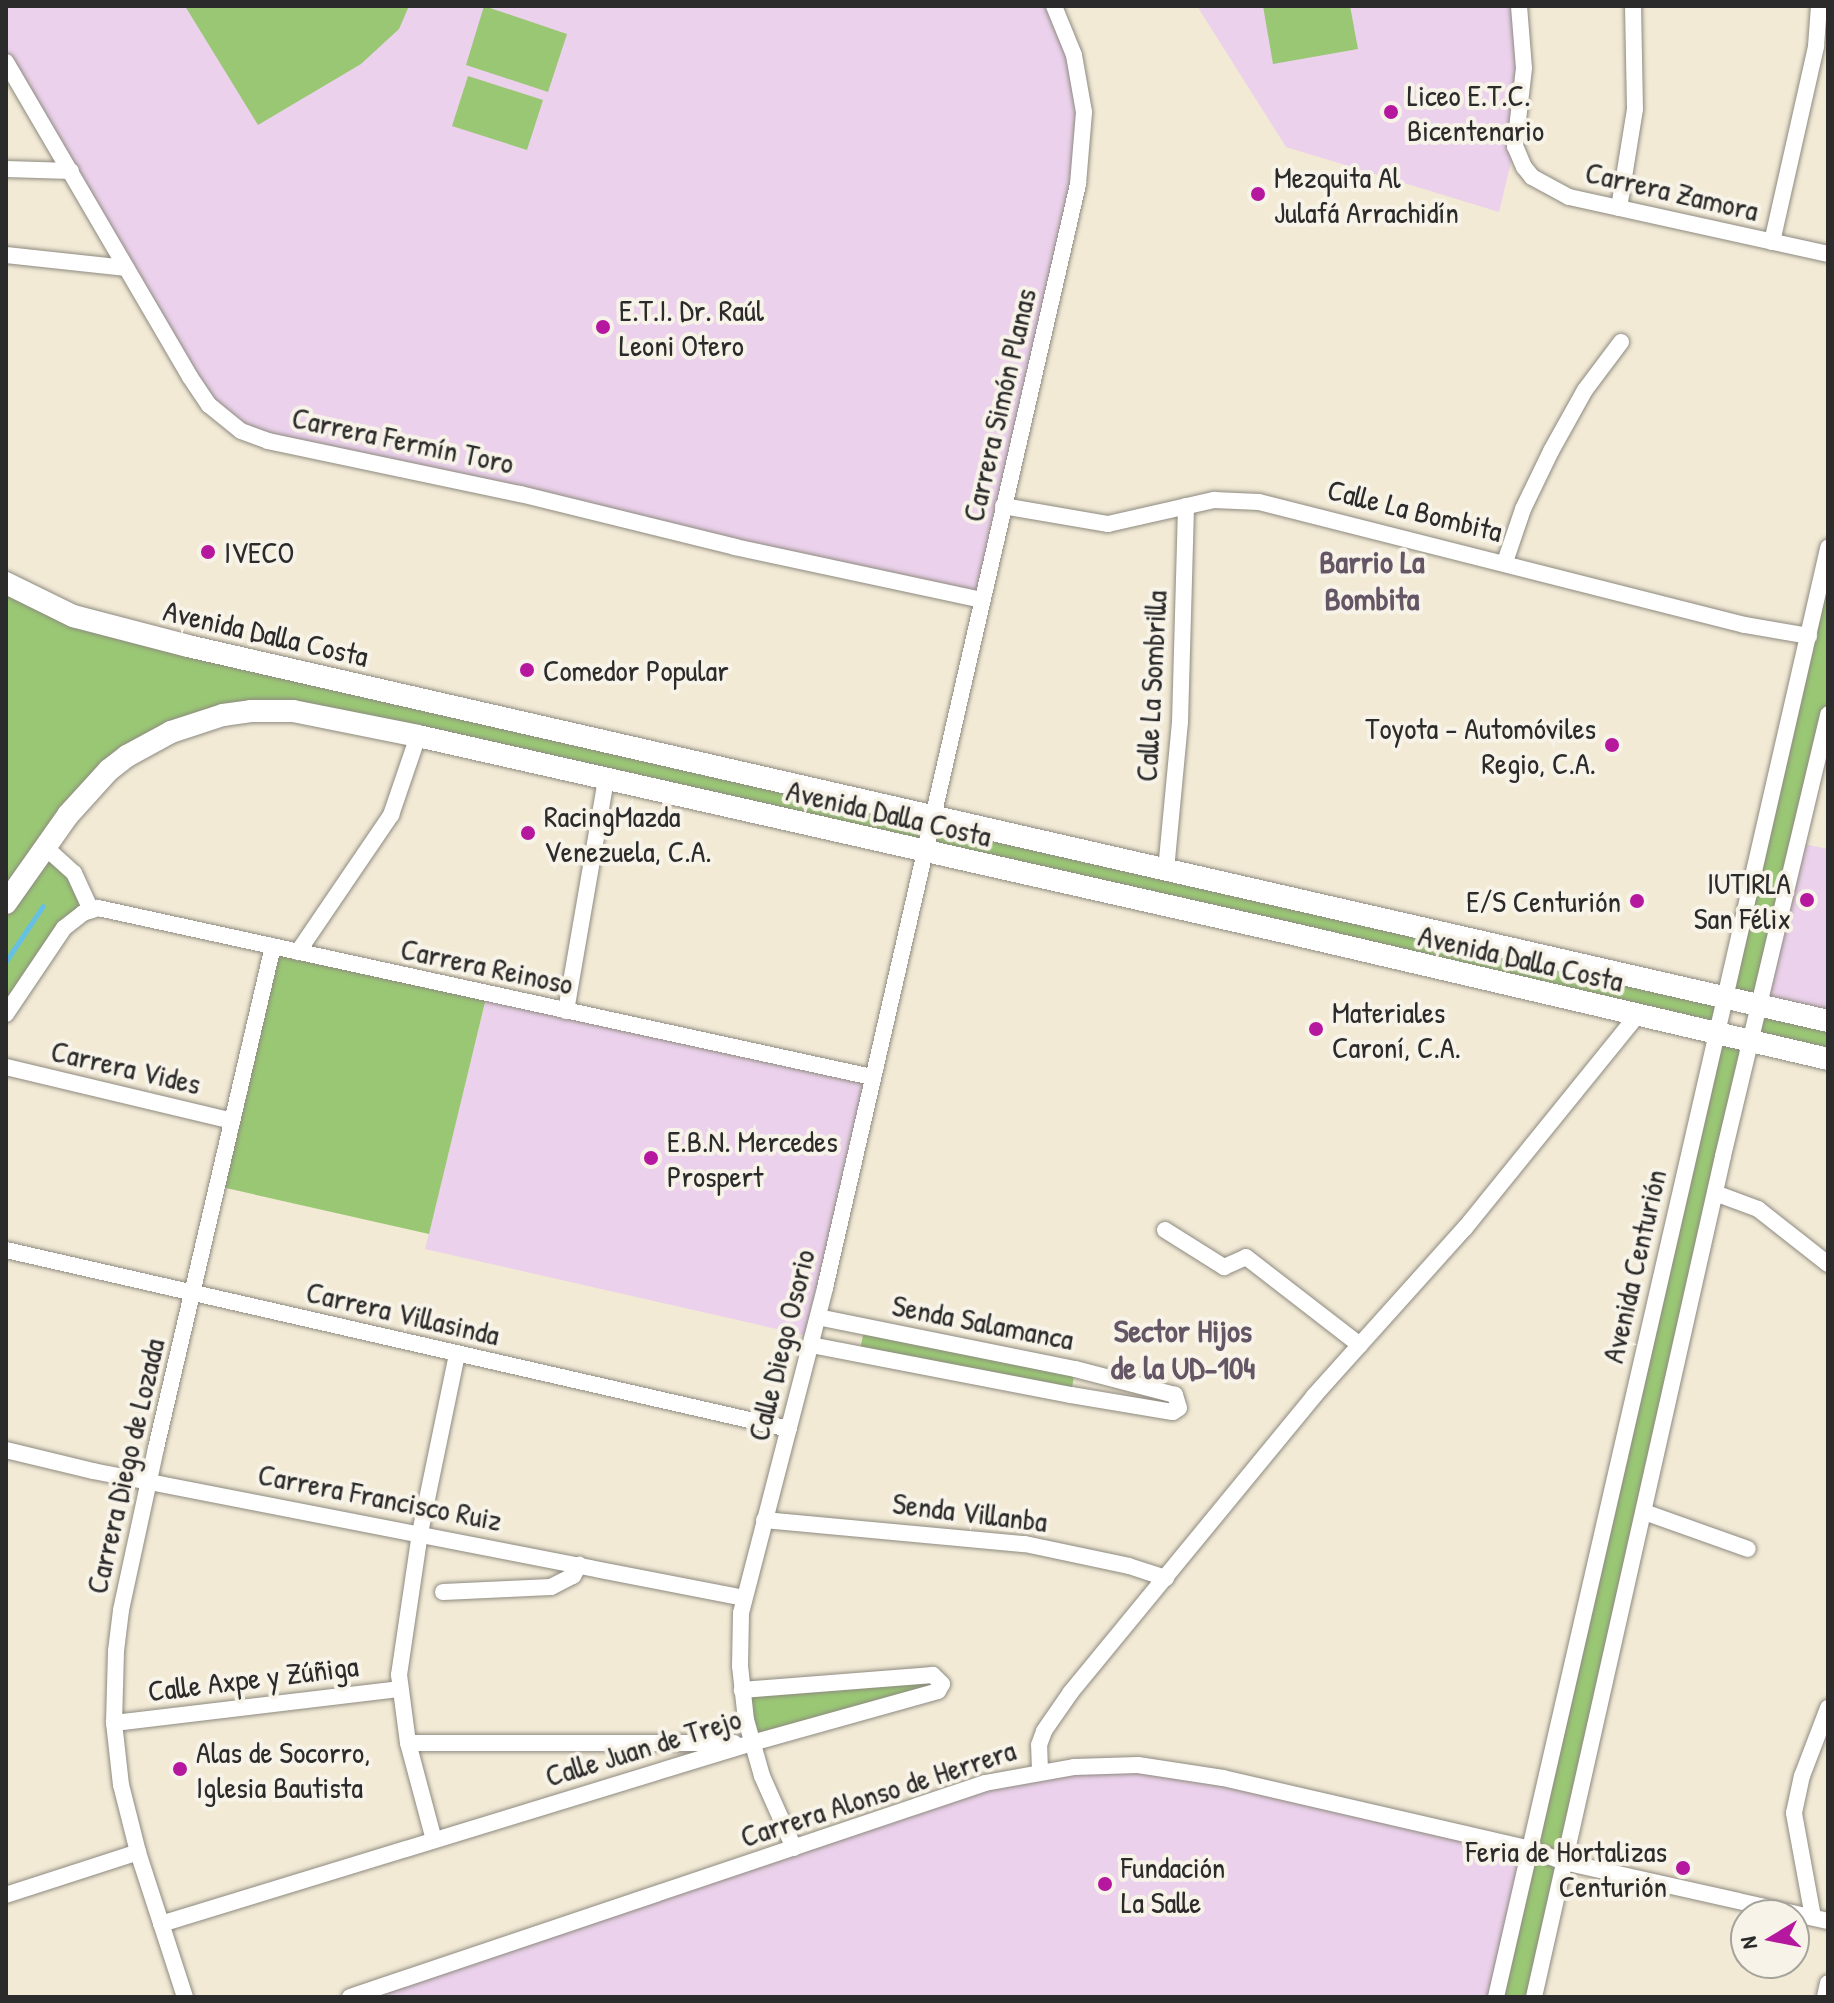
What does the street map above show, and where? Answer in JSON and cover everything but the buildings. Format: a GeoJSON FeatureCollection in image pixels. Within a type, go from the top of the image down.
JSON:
{"type":"FeatureCollection","features":[{"type":"Feature","properties":{"kind":"street","name":"Carrera Simón Planas"},"geometry":{"type":"LineString","coordinates":[[923,851],[1063,254],[1084,140],[1080,82],[1074,55],[1054,6]]}},
{"type":"Feature","properties":{"kind":"street","name":"Carrera Zamora"},"geometry":{"type":"LineString","coordinates":[[1519,6],[1524,46],[1515,146],[1518,157],[1532,177],[1555,192],[1828,254]]}},
{"type":"Feature","properties":{"kind":"street"},"geometry":{"type":"LineString","coordinates":[[1619,208],[1635,109],[1633,6]]}},
{"type":"Feature","properties":{"kind":"street"},"geometry":{"type":"LineString","coordinates":[[1772,242],[1816,46],[1819,6]]}},
{"type":"Feature","properties":{"kind":"street","name":"Carrera Fermín Toro"},"geometry":{"type":"LineString","coordinates":[[6,62],[209,405],[241,431],[268,441],[520,494],[735,547],[982,600]]}},
{"type":"Feature","properties":{"kind":"street"},"geometry":{"type":"LineString","coordinates":[[6,169],[71,171]]}},
{"type":"Feature","properties":{"kind":"street"},"geometry":{"type":"LineString","coordinates":[[6,255],[126,268]]}},
{"type":"Feature","properties":{"kind":"street"},"geometry":{"type":"LineString","coordinates":[[1505,562],[1523,509],[1551,451],[1585,390],[1621,342]]}},
{"type":"Feature","properties":{"kind":"street","name":"Calle La Bombita"},"geometry":{"type":"LineString","coordinates":[[1003,506],[1108,524],[1186,506],[1235,499],[1274,504],[1745,625],[1809,636]]}},
{"type":"Feature","properties":{"kind":"street","name":"Calle La Sombrilla"},"geometry":{"type":"LineString","coordinates":[[1166,870],[1180,722],[1186,506]]}},
{"type":"Feature","properties":{"kind":"street","name":"Avenida Centurión"},"geometry":{"type":"LineString","coordinates":[[1496,1997],[1828,548]]}},
{"type":"Feature","properties":{"kind":"street","name":"Avenida Dalla Costa"},"geometry":{"type":"LineString","coordinates":[[6,583],[73,616],[305,674],[1828,1021]]}},
{"type":"Feature","properties":{"kind":"street"},"geometry":{"type":"LineString","coordinates":[[6,602],[73,616]]}},
{"type":"Feature","properties":{"kind":"street","name":"Avenida Dalla Costa"},"geometry":{"type":"LineString","coordinates":[[6,903],[40,853],[109,770],[148,744],[198,722],[223,715],[274,710],[418,736],[1828,1059]]}},
{"type":"Feature","properties":{"kind":"street","name":"Avenida Centurión"},"geometry":{"type":"LineString","coordinates":[[1534,1997],[1715,1193],[1828,714]]}},
{"type":"Feature","properties":{"kind":"street"},"geometry":{"type":"LineString","coordinates":[[298,952],[391,815],[418,736]]}},
{"type":"Feature","properties":{"kind":"street"},"geometry":{"type":"LineString","coordinates":[[566,1011],[606,779]]}},
{"type":"Feature","properties":{"kind":"street","name":"Calle Diego Osorio"},"geometry":{"type":"LineString","coordinates":[[794,1848],[752,1743],[742,1690],[740,1634],[744,1598],[818,1317],[923,851]]}},
{"type":"Feature","properties":{"kind":"street"},"geometry":{"type":"LineString","coordinates":[[6,873],[40,853],[74,873],[91,910],[64,928],[6,1014]]}},
{"type":"Feature","properties":{"kind":"street","name":"Carrera Reinoso"},"geometry":{"type":"LineString","coordinates":[[91,910],[140,915],[872,1077]]}},
{"type":"Feature","properties":{"kind":"street","name":"Carrera Diego de Lozada"},"geometry":{"type":"LineString","coordinates":[[185,1997],[138,1852],[121,1785],[114,1723],[121,1610],[273,946]]}},
{"type":"Feature","properties":{"kind":"street"},"geometry":{"type":"LineString","coordinates":[[1040,1771],[1039,1745],[1053,1716],[1360,1345],[1465,1228],[1636,1017]]}},
{"type":"Feature","properties":{"kind":"street","name":"Carrera Vides"},"geometry":{"type":"LineString","coordinates":[[6,1067],[232,1121]]}},
{"type":"Feature","properties":{"kind":"street"},"geometry":{"type":"LineString","coordinates":[[1715,1193],[1758,1209],[1828,1264]]}},
{"type":"Feature","properties":{"kind":"street"},"geometry":{"type":"LineString","coordinates":[[1165,1230],[1224,1267],[1246,1257],[1360,1345]]}},
{"type":"Feature","properties":{"kind":"street","name":"Carrera Villasinda"},"geometry":{"type":"LineString","coordinates":[[6,1250],[192,1295],[789,1429]]}},
{"type":"Feature","properties":{"kind":"street","name":"Senda Salamanca"},"geometry":{"type":"LineString","coordinates":[[811,1345],[1071,1395],[1173,1412],[1179,1408],[1175,1395],[1075,1369],[818,1317]]}},
{"type":"Feature","properties":{"kind":"street"},"geometry":{"type":"LineString","coordinates":[[434,1840],[408,1743],[399,1689],[402,1645],[420,1533],[457,1354]]}},
{"type":"Feature","properties":{"kind":"street","name":"Carrera Francisco Ruiz"},"geometry":{"type":"LineString","coordinates":[[6,1450],[148,1482],[744,1598]]}},
{"type":"Feature","properties":{"kind":"street"},"geometry":{"type":"LineString","coordinates":[[1644,1512],[1748,1549]]}},
{"type":"Feature","properties":{"kind":"street","name":"Senda Villanba"},"geometry":{"type":"LineString","coordinates":[[764,1520],[1025,1544],[1129,1566],[1166,1578]]}},
{"type":"Feature","properties":{"kind":"street"},"geometry":{"type":"LineString","coordinates":[[443,1592],[551,1587],[573,1576],[579,1565]]}},
{"type":"Feature","properties":{"kind":"street","name":"Calle Juan de Trejo"},"geometry":{"type":"LineString","coordinates":[[161,1924],[752,1743],[938,1691],[942,1684],[933,1675],[742,1690]]}},
{"type":"Feature","properties":{"kind":"street","name":"Calle Axpe y Zúñiga"},"geometry":{"type":"LineString","coordinates":[[114,1723],[399,1689]]}},
{"type":"Feature","properties":{"kind":"street"},"geometry":{"type":"LineString","coordinates":[[1820,1919],[1794,1813],[1802,1776],[1828,1708]]}},
{"type":"Feature","properties":{"kind":"street"},"geometry":{"type":"LineString","coordinates":[[408,1743],[752,1743]]}},
{"type":"Feature","properties":{"kind":"street","name":"Carrera Alonso de Herrera"},"geometry":{"type":"LineString","coordinates":[[350,1997],[985,1783],[1040,1771],[1123,1765],[1170,1768],[1530,1849],[1564,1862],[1820,1919]]}},
{"type":"Feature","properties":{"kind":"street"},"geometry":{"type":"LineString","coordinates":[[6,1895],[138,1852]]}},
{"type":"Feature","properties":{"kind":"street"},"geometry":{"type":"LineString","coordinates":[[1825,1997],[1828,1983]]}},
{"type":"Feature","properties":{"kind":"shaded area","name":"E.T.I. Dr. Raúl Leoni Otero"},"geometry":{"type":"Polygon","coordinates":[[[6,6],[1054,6],[1065,32],[1084,140],[982,600],[268,441],[225,420],[6,62],[6,6]]]}},
{"type":"Feature","properties":{"kind":"shaded area","name":"Liceo E.T.C. Bicentenario"},"geometry":{"type":"Polygon","coordinates":[[[1197,6],[1519,6],[1515,146],[1499,212],[1286,147],[1197,6]]]}},
{"type":"Feature","properties":{"kind":"shaded area","name":"IUTIRLA San Félix"},"geometry":{"type":"Polygon","coordinates":[[[1799,843],[1828,849],[1828,1018],[1760,1005],[1799,843]]]}},
{"type":"Feature","properties":{"kind":"shaded area","name":"E.B.N. Mercedes Prospert"},"geometry":{"type":"Polygon","coordinates":[[[487,994],[872,1077],[812,1337],[425,1249],[487,994]]]}},
{"type":"Feature","properties":{"kind":"shaded area","name":"Fundación La Salle"},"geometry":{"type":"Polygon","coordinates":[[[1138,1765],[1530,1849],[1496,1997],[350,1997],[985,1783],[1138,1765]]]}},
{"type":"Feature","properties":{"kind":"green space"},"geometry":{"type":"Polygon","coordinates":[[[185,6],[409,6],[399,29],[361,64],[258,125],[185,6]]]}},
{"type":"Feature","properties":{"kind":"green space"},"geometry":{"type":"Polygon","coordinates":[[[484,6],[567,34],[548,92],[466,65],[484,6]]]}},
{"type":"Feature","properties":{"kind":"green space"},"geometry":{"type":"Polygon","coordinates":[[[1263,6],[1350,6],[1358,49],[1273,64],[1263,6]]]}},
{"type":"Feature","properties":{"kind":"green space"},"geometry":{"type":"Polygon","coordinates":[[[468,76],[543,100],[527,150],[452,126],[468,76]]]}},
{"type":"Feature","properties":{"kind":"green space"},"geometry":{"type":"Polygon","coordinates":[[[1828,548],[1828,714],[1759,1006],[1828,1021],[1828,1059],[1751,1041],[1534,1997],[1496,1997],[1716,1034],[274,710],[148,744],[45,847],[63,860],[83,913],[6,1014],[6,583],[36,600],[1724,998],[1828,548]],[[1725,999],[1717,1034],[1750,1041],[1758,1006],[1725,999]]]}},
{"type":"Feature","properties":{"kind":"green space"},"geometry":{"type":"Polygon","coordinates":[[[273,946],[487,994],[429,1234],[217,1186],[273,946]]]}},
{"type":"Feature","properties":{"kind":"green space"},"geometry":{"type":"Polygon","coordinates":[[[865,1326],[1075,1369],[1071,1395],[859,1354],[865,1326]]]}},
{"type":"Feature","properties":{"kind":"green space"},"geometry":{"type":"Polygon","coordinates":[[[940,1679],[941,1688],[752,1743],[742,1696],[940,1679]]]}},
{"type":"Feature","properties":{"kind":"waterway"},"geometry":{"type":"LineString","coordinates":[[6,961],[43,906]]}},
{"type":"Feature","properties":{"kind":"place","name":"Liceo E.T.C. Bicentenario"},"geometry":{"type":"Point","coordinates":[1391,112]}},
{"type":"Feature","properties":{"kind":"place","name":"Mezquita Al Julafá Arrachidín"},"geometry":{"type":"Point","coordinates":[1258,194]}},
{"type":"Feature","properties":{"kind":"place","name":"E.T.I. Dr. Raúl Leoni Otero"},"geometry":{"type":"Point","coordinates":[603,327]}},
{"type":"Feature","properties":{"kind":"place","name":"IVECO"},"geometry":{"type":"Point","coordinates":[208,552]}},
{"type":"Feature","properties":{"kind":"place","name":"Comedor Popular"},"geometry":{"type":"Point","coordinates":[527,670]}},
{"type":"Feature","properties":{"kind":"place","name":"Toyota - Automóviles Regio, C.A."},"geometry":{"type":"Point","coordinates":[1612,745]}},
{"type":"Feature","properties":{"kind":"place","name":"RacingMazda Venezuela, C.A."},"geometry":{"type":"Point","coordinates":[528,833]}},
{"type":"Feature","properties":{"kind":"place","name":"IUTIRLA San Félix"},"geometry":{"type":"Point","coordinates":[1807,900]}},
{"type":"Feature","properties":{"kind":"place","name":"E/S Centurión"},"geometry":{"type":"Point","coordinates":[1637,901]}},
{"type":"Feature","properties":{"kind":"place","name":"Materiales Caroní, C.A."},"geometry":{"type":"Point","coordinates":[1316,1029]}},
{"type":"Feature","properties":{"kind":"place","name":"E.B.N. Mercedes Prospert"},"geometry":{"type":"Point","coordinates":[651,1158]}},
{"type":"Feature","properties":{"kind":"place","name":"Alas de Socorro, Iglesia Bautista"},"geometry":{"type":"Point","coordinates":[180,1769]}},
{"type":"Feature","properties":{"kind":"place","name":"Feria de Hortalizas Centurión"},"geometry":{"type":"Point","coordinates":[1683,1868]}},
{"type":"Feature","properties":{"kind":"place","name":"Fundación La Salle"},"geometry":{"type":"Point","coordinates":[1105,1884]}},
{"type":"Feature","properties":{"kind":"district","name":"Barrio La Bombita"},"geometry":{"type":"Point","coordinates":[1372,582]}},
{"type":"Feature","properties":{"kind":"district","name":"Sector Hijos de la UD-104"},"geometry":{"type":"Point","coordinates":[1183,1350]}}]}
